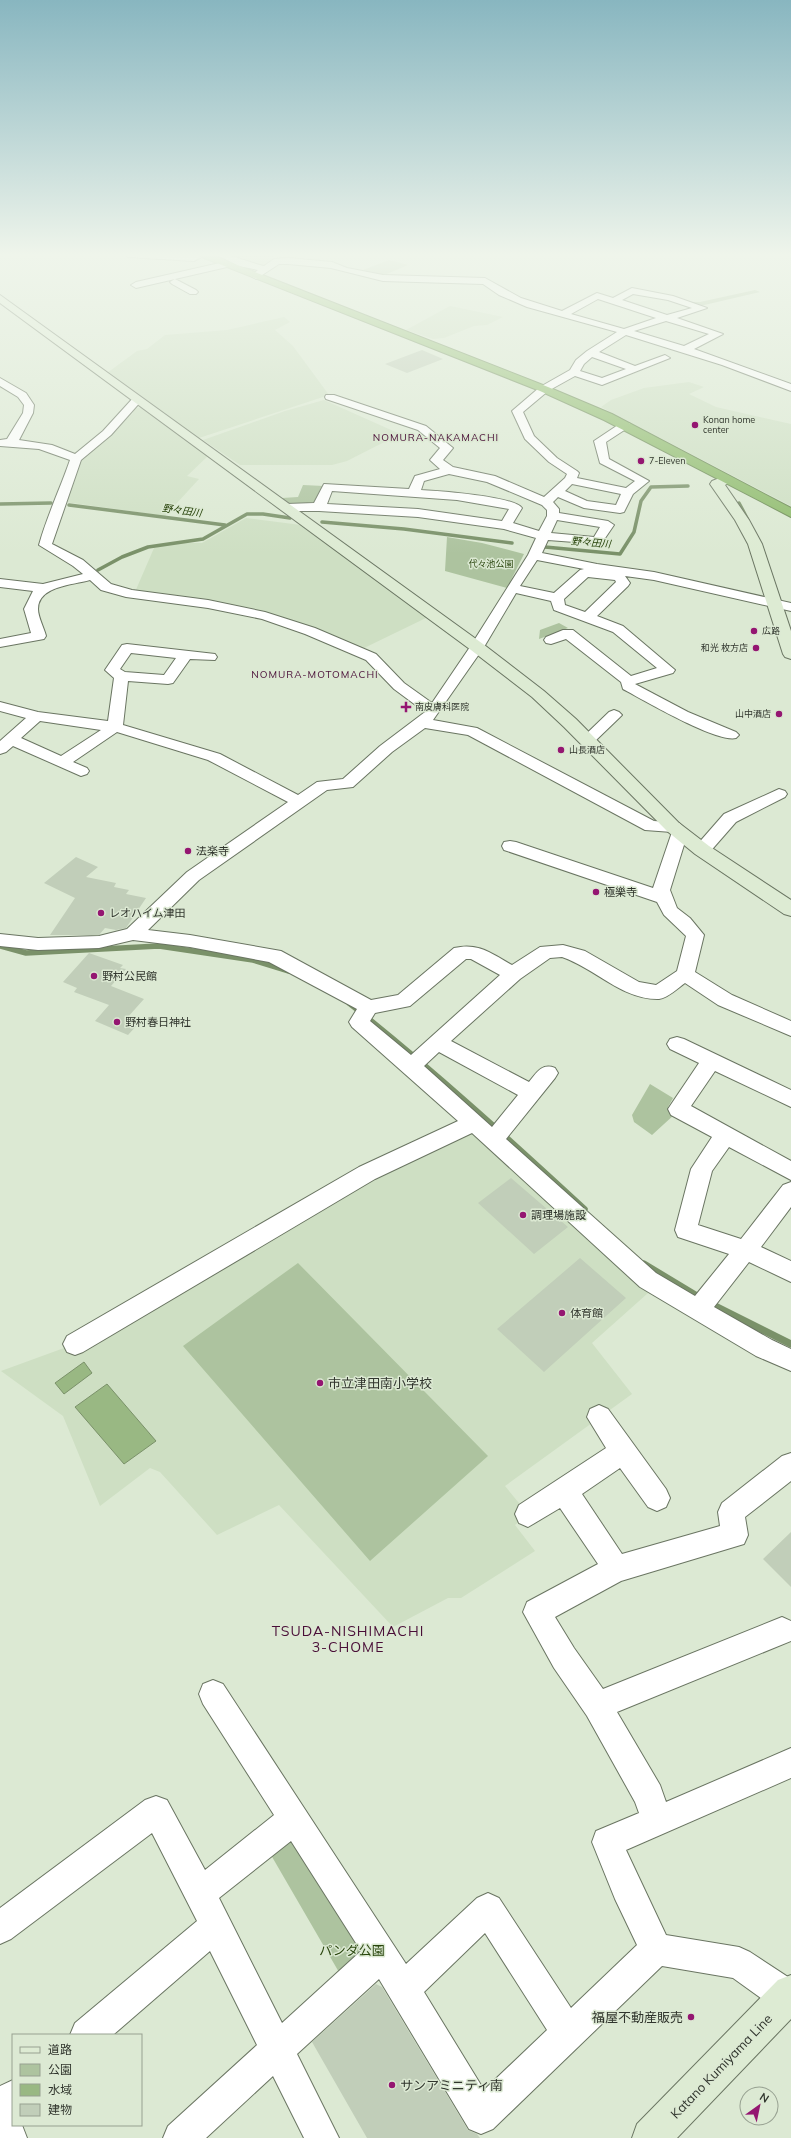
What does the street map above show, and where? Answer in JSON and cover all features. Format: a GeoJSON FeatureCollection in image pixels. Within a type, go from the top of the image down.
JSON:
{"type":"FeatureCollection","features":[{"type":"Feature","properties":{"kind":"highway"},"geometry":{"type":"LineString","coordinates":[[456,354],[544,388],[624,425],[791,513]]}},
{"type":"Feature","properties":{"kind":"street"},"geometry":{"type":"LineString","coordinates":[[77,354],[477,647],[538,694],[588,740],[677,830],[702,850],[791,909]]}},
{"type":"Feature","properties":{"kind":"street"},"geometry":{"type":"LineString","coordinates":[[546,502],[558,493],[570,480],[573,473],[553,460],[530,437],[517,411],[544,388],[574,372],[580,362],[590,354]]}},
{"type":"Feature","properties":{"kind":"street"},"geometry":{"type":"LineString","coordinates":[[593,354],[635,368]]}},
{"type":"Feature","properties":{"kind":"street"},"geometry":{"type":"LineString","coordinates":[[574,372],[602,382],[635,368],[668,359],[651,354]]}},
{"type":"Feature","properties":{"kind":"street"},"geometry":{"type":"LineString","coordinates":[[697,354],[744,368],[791,388]]}},
{"type":"Feature","properties":{"kind":"street"},"geometry":{"type":"LineString","coordinates":[[744,381],[763,387],[769,378]]}},
{"type":"Feature","properties":{"kind":"street"},"geometry":{"type":"LineString","coordinates":[[0,381],[22,395],[29,405],[28,413],[6,443]]}},
{"type":"Feature","properties":{"kind":"street"},"geometry":{"type":"LineString","coordinates":[[133,934],[193,876],[323,785],[347,784],[386,749],[422,723],[434,711],[477,647],[512,588],[534,556],[542,536],[553,516],[553,509],[546,502],[491,479],[449,470],[436,460],[447,448],[422,428],[330,396]]}},
{"type":"Feature","properties":{"kind":"street"},"geometry":{"type":"LineString","coordinates":[[138,398],[107,433],[76,459],[64,495],[52,521],[45,545],[78,563],[106,587],[131,594],[208,604],[262,615],[310,631],[371,657],[399,686],[434,711]]}},
{"type":"Feature","properties":{"kind":"street"},"geometry":{"type":"LineString","coordinates":[[558,493],[584,504],[620,509],[628,492],[643,481],[604,461],[600,440],[624,425]]}},
{"type":"Feature","properties":{"kind":"street"},"geometry":{"type":"LineString","coordinates":[[6,443],[38,444],[58,450],[76,459]]}},
{"type":"Feature","properties":{"kind":"street"},"geometry":{"type":"LineString","coordinates":[[414,492],[419,480],[449,470]]}},
{"type":"Feature","properties":{"kind":"street"},"geometry":{"type":"LineString","coordinates":[[727,478],[717,484],[742,520],[755,544],[791,654]]}},
{"type":"Feature","properties":{"kind":"street"},"geometry":{"type":"LineString","coordinates":[[570,480],[628,492]]}},
{"type":"Feature","properties":{"kind":"street"},"geometry":{"type":"LineString","coordinates":[[319,507],[328,487],[456,496],[507,504],[516,508],[506,525]]}},
{"type":"Feature","properties":{"kind":"street"},"geometry":{"type":"LineString","coordinates":[[288,508],[319,507],[418,513],[506,525],[542,536],[597,541],[608,525],[553,516]]}},
{"type":"Feature","properties":{"kind":"street"},"geometry":{"type":"LineString","coordinates":[[534,556],[597,568],[654,576],[776,605],[791,607]]}},
{"type":"Feature","properties":{"kind":"street"},"geometry":{"type":"LineString","coordinates":[[551,640],[592,620],[623,583],[620,577],[585,573],[557,598]]}},
{"type":"Feature","properties":{"kind":"street"},"geometry":{"type":"LineString","coordinates":[[0,583],[43,588],[92,576]]}},
{"type":"Feature","properties":{"kind":"street"},"geometry":{"type":"LineString","coordinates":[[0,643],[39,636],[32,609],[36,596],[43,588]]}},
{"type":"Feature","properties":{"kind":"street"},"geometry":{"type":"LineString","coordinates":[[512,588],[557,598]]}},
{"type":"Feature","properties":{"kind":"street"},"geometry":{"type":"LineString","coordinates":[[557,598],[559,607],[618,629],[668,670],[628,681]]}},
{"type":"Feature","properties":{"kind":"street"},"geometry":{"type":"LineString","coordinates":[[568,633],[628,681],[628,686],[669,708],[731,735]]}},
{"type":"Feature","properties":{"kind":"street"},"geometry":{"type":"LineString","coordinates":[[186,654],[168,680],[121,676],[112,670],[127,648],[186,654],[210,657]]}},
{"type":"Feature","properties":{"kind":"street"},"geometry":{"type":"LineString","coordinates":[[62,762],[115,727],[121,676]]}},
{"type":"Feature","properties":{"kind":"street"},"geometry":{"type":"LineString","coordinates":[[0,706],[37,716],[115,727],[214,757],[300,802]]}},
{"type":"Feature","properties":{"kind":"street"},"geometry":{"type":"LineString","coordinates":[[588,740],[614,715]]}},
{"type":"Feature","properties":{"kind":"street"},"geometry":{"type":"LineString","coordinates":[[5,744],[37,716]]}},
{"type":"Feature","properties":{"kind":"street"},"geometry":{"type":"LineString","coordinates":[[422,723],[472,731],[651,826],[677,830]]}},
{"type":"Feature","properties":{"kind":"street"},"geometry":{"type":"LineString","coordinates":[[5,744],[62,762],[81,771]]}},
{"type":"Feature","properties":{"kind":"street"},"geometry":{"type":"LineString","coordinates":[[702,850],[730,818],[780,794]]}},
{"type":"Feature","properties":{"kind":"street"},"geometry":{"type":"LineString","coordinates":[[415,1061],[513,974],[546,952],[553,950],[578,956],[620,981],[650,992],[659,992],[666,989],[685,974],[695,935],[684,922],[670,911],[661,890],[677,830]]}},
{"type":"Feature","properties":{"kind":"street"},"geometry":{"type":"LineString","coordinates":[[510,846],[665,898]]}},
{"type":"Feature","properties":{"kind":"street"},"geometry":{"type":"LineString","coordinates":[[0,940],[38,944],[99,942],[133,934],[190,941],[274,956],[365,1012]]}},
{"type":"Feature","properties":{"kind":"street"},"geometry":{"type":"LineString","coordinates":[[513,974],[474,952],[461,953],[403,1002],[365,1012],[359,1022],[415,1061],[474,1123],[498,1134],[648,1280],[706,1300],[764,1348],[791,1360]]}},
{"type":"Feature","properties":{"kind":"street"},"geometry":{"type":"LineString","coordinates":[[685,974],[725,1000],[791,1029]]}},
{"type":"Feature","properties":{"kind":"street"},"geometry":{"type":"LineString","coordinates":[[437,1042],[532,1093]]}},
{"type":"Feature","properties":{"kind":"street"},"geometry":{"type":"LineString","coordinates":[[677,1044],[791,1099]]}},
{"type":"Feature","properties":{"kind":"street"},"geometry":{"type":"LineString","coordinates":[[711,1061],[678,1109],[791,1171]]}},
{"type":"Feature","properties":{"kind":"street"},"geometry":{"type":"LineString","coordinates":[[498,1134],[548,1073]]}},
{"type":"Feature","properties":{"kind":"street"},"geometry":{"type":"LineString","coordinates":[[75,1344],[367,1173],[474,1123]]}},
{"type":"Feature","properties":{"kind":"street"},"geometry":{"type":"LineString","coordinates":[[725,1134],[702,1169],[686,1230],[746,1250],[791,1272]]}},
{"type":"Feature","properties":{"kind":"street"},"geometry":{"type":"LineString","coordinates":[[706,1300],[791,1191]]}},
{"type":"Feature","properties":{"kind":"street"},"geometry":{"type":"LineString","coordinates":[[599,1417],[657,1498]]}},
{"type":"Feature","properties":{"kind":"street"},"geometry":{"type":"LineString","coordinates":[[528,1514],[624,1451]]}},
{"type":"Feature","properties":{"kind":"street"},"geometry":{"type":"LineString","coordinates":[[656,1821],[649,1796],[597,1706],[564,1658],[537,1612],[616,1569],[735,1535],[731,1512],[791,1465]]}},
{"type":"Feature","properties":{"kind":"street"},"geometry":{"type":"LineString","coordinates":[[564,1491],[616,1569]]}},
{"type":"Feature","properties":{"kind":"street"},"geometry":{"type":"LineString","coordinates":[[597,1706],[782,1631]]}},
{"type":"Feature","properties":{"kind":"street"},"geometry":{"type":"LineString","coordinates":[[213,1694],[382,1954],[481,2117],[656,1949]]}},
{"type":"Feature","properties":{"kind":"street"},"geometry":{"type":"LineString","coordinates":[[656,1949],[626,1888],[607,1842],[791,1763]]}},
{"type":"Feature","properties":{"kind":"street"},"geometry":{"type":"LineString","coordinates":[[0,1928],[156,1811],[201,1893],[215,1926],[322,2138]]}},
{"type":"Feature","properties":{"kind":"street"},"geometry":{"type":"LineString","coordinates":[[201,1893],[294,1819]]}},
{"type":"Feature","properties":{"kind":"street"},"geometry":{"type":"LineString","coordinates":[[403,1989],[488,1909],[568,2033]]}},
{"type":"Feature","properties":{"kind":"street"},"geometry":{"type":"LineString","coordinates":[[88,2034],[215,1926]]}},
{"type":"Feature","properties":{"kind":"street"},"geometry":{"type":"LineString","coordinates":[[656,1949],[739,1963],[790,1996]]}},
{"type":"Feature","properties":{"kind":"street"},"geometry":{"type":"LineString","coordinates":[[180,2138],[382,1954]]}},
{"type":"Feature","properties":{"kind":"street","name":"Katano Kumiyama Line"},"geometry":{"type":"LineString","coordinates":[[651,2138],[790,1996]]}},
{"type":"Feature","properties":{"kind":"street"},"geometry":{"type":"LineString","coordinates":[[0,2107],[12,2097]]}},
{"type":"Feature","properties":{"kind":"street"},"geometry":{"type":"LineString","coordinates":[[0,2114],[10,2138]]}},
{"type":"Feature","properties":{"kind":"shaded area"},"geometry":{"type":"Polygon","coordinates":[[[133,354],[299,354],[329,395],[199,438],[107,373],[133,354]]]}},
{"type":"Feature","properties":{"kind":"shaded area"},"geometry":{"type":"Polygon","coordinates":[[[689,382],[704,387],[689,394],[716,407],[791,424],[791,506],[601,407],[611,400],[644,388],[689,382]]]}},
{"type":"Feature","properties":{"kind":"shaded area"},"geometry":{"type":"Polygon","coordinates":[[[324,400],[400,434],[347,461],[332,465],[240,465],[203,440],[285,411],[324,400]]]}},
{"type":"Feature","properties":{"kind":"shaded area"},"geometry":{"type":"Polygon","coordinates":[[[142,407],[209,455],[187,476],[199,479],[165,516],[65,502],[80,461],[133,413],[133,409],[142,407]]]}},
{"type":"Feature","properties":{"kind":"shaded area"},"geometry":{"type":"Polygon","coordinates":[[[246,518],[301,525],[428,617],[362,649],[251,608],[135,592],[154,548],[171,543],[202,543],[246,518]]]}},
{"type":"Feature","properties":{"kind":"shaded area","name":"市立津田南小学校"},"geometry":{"type":"Polygon","coordinates":[[[474,1123],[657,1285],[592,1343],[632,1394],[505,1486],[528,1514],[515,1525],[535,1551],[461,1598],[448,1598],[393,1627],[279,1505],[217,1535],[160,1472],[150,1468],[100,1506],[63,1416],[1,1371],[75,1344],[474,1123]]]}},
{"type":"Feature","properties":{"kind":"green space"},"geometry":{"type":"Polygon","coordinates":[[[303,485],[324,486],[316,505],[290,506],[282,498],[298,497],[303,485]]]}},
{"type":"Feature","properties":{"kind":"green space","name":"代々池公園"},"geometry":{"type":"Polygon","coordinates":[[[447,537],[482,543],[524,554],[507,588],[445,571],[447,537]]]}},
{"type":"Feature","properties":{"kind":"green space"},"geometry":{"type":"Polygon","coordinates":[[[559,623],[568,628],[539,639],[540,630],[559,623]]]}},
{"type":"Feature","properties":{"kind":"green space"},"geometry":{"type":"Polygon","coordinates":[[[650,1084],[673,1098],[668,1107],[675,1114],[652,1135],[634,1122],[632,1115],[650,1084]]]}},
{"type":"Feature","properties":{"kind":"green space"},"geometry":{"type":"Polygon","coordinates":[[[298,1263],[488,1456],[370,1561],[183,1346],[298,1263]]]}},
{"type":"Feature","properties":{"kind":"green space","name":"パンダ公園"},"geometry":{"type":"Polygon","coordinates":[[[294,1819],[382,1954],[347,1986],[264,1843],[294,1819]]]}},
{"type":"Feature","properties":{"kind":"water"},"geometry":{"type":"Polygon","coordinates":[[[84,1362],[92,1373],[64,1394],[55,1383],[84,1362]]]}},
{"type":"Feature","properties":{"kind":"water"},"geometry":{"type":"Polygon","coordinates":[[[107,1384],[156,1441],[124,1464],[75,1407],[107,1384]]]}},
{"type":"Feature","properties":{"kind":"building"},"geometry":{"type":"Polygon","coordinates":[[[412,354],[431,354],[443,359],[407,373],[385,364],[412,354]]]}},
{"type":"Feature","properties":{"kind":"building","name":"レオハイム津田"},"geometry":{"type":"Polygon","coordinates":[[[76,857],[98,867],[86,877],[116,883],[114,887],[129,890],[126,894],[146,898],[126,928],[116,930],[105,928],[99,935],[50,935],[75,898],[44,883],[76,857]]]}},
{"type":"Feature","properties":{"kind":"building"},"geometry":{"type":"Polygon","coordinates":[[[89,953],[123,965],[120,968],[126,969],[111,986],[144,999],[127,1018],[139,1023],[128,1035],[95,1021],[109,1005],[74,992],[77,988],[63,982],[89,953]]]}},
{"type":"Feature","properties":{"kind":"building","name":"調理場施設"},"geometry":{"type":"Polygon","coordinates":[[[511,1178],[568,1227],[534,1254],[478,1203],[511,1178]]]}},
{"type":"Feature","properties":{"kind":"building","name":"体育館"},"geometry":{"type":"Polygon","coordinates":[[[580,1258],[626,1298],[544,1372],[497,1329],[580,1258]]]}},
{"type":"Feature","properties":{"kind":"building"},"geometry":{"type":"Polygon","coordinates":[[[791,1532],[791,1587],[763,1559],[791,1532]]]}},
{"type":"Feature","properties":{"kind":"building","name":"サンアミニティ南"},"geometry":{"type":"Polygon","coordinates":[[[376,1984],[382,1987],[468,2130],[477,2134],[480,2138],[367,2138],[312,2042],[376,1984]]]}},
{"type":"Feature","properties":{"kind":"waterway","name":"野々田川"},"geometry":{"type":"LineString","coordinates":[[545,547],[620,554],[634,532],[641,501],[651,487],[688,486]]}},
{"type":"Feature","properties":{"kind":"waterway","name":"野々田川"},"geometry":{"type":"LineString","coordinates":[[0,504],[51,503]]}},
{"type":"Feature","properties":{"kind":"waterway","name":"野々田川"},"geometry":{"type":"LineString","coordinates":[[739,503],[748,520]]}},
{"type":"Feature","properties":{"kind":"waterway","name":"野々田川"},"geometry":{"type":"LineString","coordinates":[[69,505],[225,525]]}},
{"type":"Feature","properties":{"kind":"waterway"},"geometry":{"type":"LineString","coordinates":[[98,570],[122,557],[148,547],[203,539],[247,514],[263,514],[290,518]]}},
{"type":"Feature","properties":{"kind":"waterway","name":"野々田川"},"geometry":{"type":"LineString","coordinates":[[322,522],[404,529],[512,543]]}},
{"type":"Feature","properties":{"kind":"waterway"},"geometry":{"type":"LineString","coordinates":[[0,946],[26,953],[159,946],[253,960],[289,971]]}},
{"type":"Feature","properties":{"kind":"waterway"},"geometry":{"type":"LineString","coordinates":[[349,1003],[439,1078],[585,1209]]}},
{"type":"Feature","properties":{"kind":"waterway"},"geometry":{"type":"LineString","coordinates":[[644,1264],[702,1299]]}},
{"type":"Feature","properties":{"kind":"waterway"},"geometry":{"type":"LineString","coordinates":[[709,1303],[791,1344]]}},
{"type":"Feature","properties":{"kind":"place","name":"Konan home center"},"geometry":{"type":"Point","coordinates":[695,425]}},
{"type":"Feature","properties":{"kind":"place","name":"7-Eleven"},"geometry":{"type":"Point","coordinates":[641,461]}},
{"type":"Feature","properties":{"kind":"place","name":"広路"},"geometry":{"type":"Point","coordinates":[754,631]}},
{"type":"Feature","properties":{"kind":"place","name":"和光 枚方店"},"geometry":{"type":"Point","coordinates":[756,648]}},
{"type":"Feature","properties":{"kind":"place","name":"南皮膚科医院"},"geometry":{"type":"Point","coordinates":[406,707]}},
{"type":"Feature","properties":{"kind":"place","name":"山中酒店"},"geometry":{"type":"Point","coordinates":[779,714]}},
{"type":"Feature","properties":{"kind":"place","name":"山長酒店"},"geometry":{"type":"Point","coordinates":[561,750]}},
{"type":"Feature","properties":{"kind":"place","name":"法楽寺"},"geometry":{"type":"Point","coordinates":[188,851]}},
{"type":"Feature","properties":{"kind":"place","name":"極樂寺"},"geometry":{"type":"Point","coordinates":[596,892]}},
{"type":"Feature","properties":{"kind":"place","name":"レオハイム津田"},"geometry":{"type":"Point","coordinates":[101,913]}},
{"type":"Feature","properties":{"kind":"place","name":"野村公民館"},"geometry":{"type":"Point","coordinates":[94,976]}},
{"type":"Feature","properties":{"kind":"place","name":"野村春日神社"},"geometry":{"type":"Point","coordinates":[117,1022]}},
{"type":"Feature","properties":{"kind":"place","name":"調理場施設"},"geometry":{"type":"Point","coordinates":[523,1215]}},
{"type":"Feature","properties":{"kind":"place","name":"体育館"},"geometry":{"type":"Point","coordinates":[562,1313]}},
{"type":"Feature","properties":{"kind":"place","name":"市立津田南小学校"},"geometry":{"type":"Point","coordinates":[320,1383]}},
{"type":"Feature","properties":{"kind":"place","name":"福屋不動産販売"},"geometry":{"type":"Point","coordinates":[691,2017]}},
{"type":"Feature","properties":{"kind":"place","name":"サンアミニティ南"},"geometry":{"type":"Point","coordinates":[392,2085]}},
{"type":"Feature","properties":{"kind":"district","name":"NOMURA-NAKAMACHI"},"geometry":{"type":"Point","coordinates":[436,437]}},
{"type":"Feature","properties":{"kind":"district","name":"NOMURA-MOTOMACHI"},"geometry":{"type":"Point","coordinates":[315,674]}},
{"type":"Feature","properties":{"kind":"district","name":"TSUDA-NISHIMACHI 3-CHOME"},"geometry":{"type":"Point","coordinates":[348,1640]}}]}
